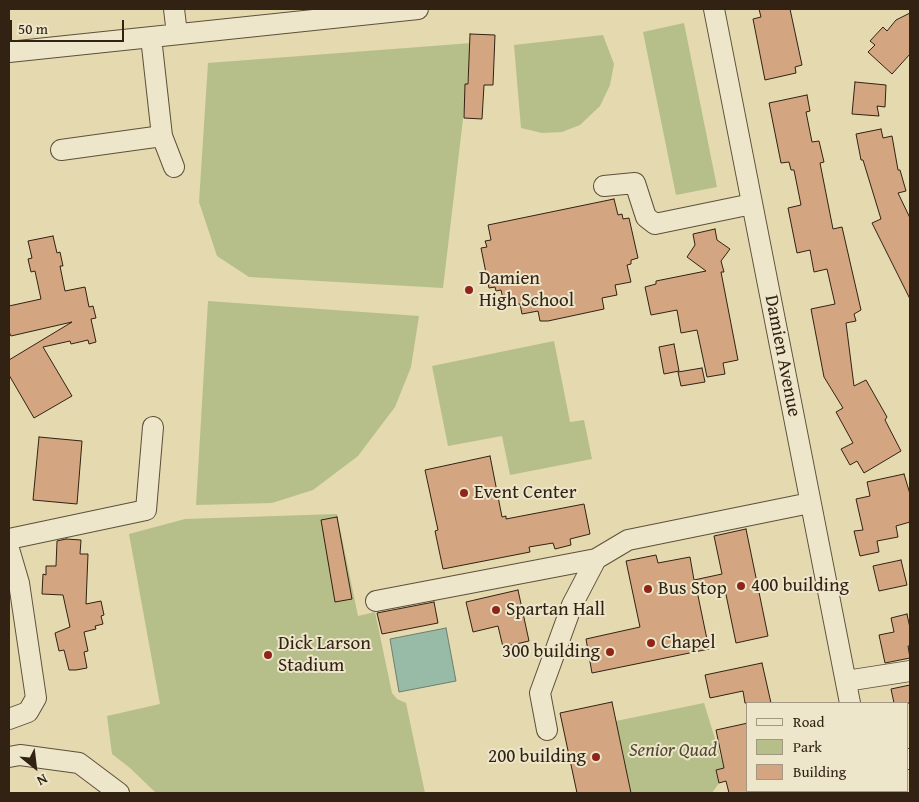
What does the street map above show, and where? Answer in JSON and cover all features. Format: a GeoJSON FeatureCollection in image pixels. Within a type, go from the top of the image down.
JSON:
{"type":"FeatureCollection","features":[{"type":"Feature","properties":{"kind":"street"},"geometry":{"type":"LineString","coordinates":[[174,9],[177,34]]}},
{"type":"Feature","properties":{"kind":"street"},"geometry":{"type":"LineString","coordinates":[[9,52],[416,9]]}},
{"type":"Feature","properties":{"kind":"street","name":"Damien Avenue"},"geometry":{"type":"LineString","coordinates":[[714,9],[850,702]]}},
{"type":"Feature","properties":{"kind":"street"},"geometry":{"type":"LineString","coordinates":[[151,37],[162,136],[174,167]]}},
{"type":"Feature","properties":{"kind":"street"},"geometry":{"type":"LineString","coordinates":[[62,150],[162,136]]}},
{"type":"Feature","properties":{"kind":"street"},"geometry":{"type":"LineString","coordinates":[[604,186],[635,183],[646,218],[655,224],[752,204]]}},
{"type":"Feature","properties":{"kind":"street"},"geometry":{"type":"LineString","coordinates":[[9,539],[146,510],[153,427]]}},
{"type":"Feature","properties":{"kind":"street"},"geometry":{"type":"LineString","coordinates":[[376,601],[596,559],[628,540],[810,503]]}},
{"type":"Feature","properties":{"kind":"street"},"geometry":{"type":"LineString","coordinates":[[9,549],[20,591],[36,698],[28,712],[9,719]]}},
{"type":"Feature","properties":{"kind":"street"},"geometry":{"type":"LineString","coordinates":[[547,730],[540,693],[572,605],[596,559]]}},
{"type":"Feature","properties":{"kind":"street"},"geometry":{"type":"LineString","coordinates":[[846,681],[910,671]]}},
{"type":"Feature","properties":{"kind":"street"},"geometry":{"type":"LineString","coordinates":[[9,757],[20,755],[79,763],[119,793]]}},
{"type":"Feature","properties":{"kind":"green space"},"geometry":{"type":"Polygon","coordinates":[[[684,23],[717,187],[676,195],[643,32],[684,23]]]}},
{"type":"Feature","properties":{"kind":"green space"},"geometry":{"type":"Polygon","coordinates":[[[603,35],[614,64],[610,85],[600,106],[580,125],[562,132],[542,133],[521,128],[514,45],[603,35]]]}},
{"type":"Feature","properties":{"kind":"green space"},"geometry":{"type":"Polygon","coordinates":[[[472,43],[443,288],[249,277],[217,256],[199,202],[208,63],[472,43]]]}},
{"type":"Feature","properties":{"kind":"green space"},"geometry":{"type":"Polygon","coordinates":[[[208,301],[419,316],[411,367],[395,407],[358,456],[313,490],[272,503],[196,505],[208,301]]]}},
{"type":"Feature","properties":{"kind":"green space"},"geometry":{"type":"Polygon","coordinates":[[[554,341],[570,422],[584,420],[592,459],[510,475],[502,436],[448,446],[432,366],[554,341]]]}},
{"type":"Feature","properties":{"kind":"green space","name":"Dick Larson Stadium"},"geometry":{"type":"Polygon","coordinates":[[[337,514],[358,616],[375,612],[392,693],[397,699],[406,703],[425,793],[156,793],[112,754],[107,716],[160,704],[129,534],[185,519],[337,514]]]}},
{"type":"Feature","properties":{"kind":"green space","name":"Senior Quad"},"geometry":{"type":"Polygon","coordinates":[[[704,703],[724,768],[716,770],[719,783],[712,793],[631,793],[616,721],[704,703]]]}},
{"type":"Feature","properties":{"kind":"shaded area"},"geometry":{"type":"Polygon","coordinates":[[[446,628],[456,681],[399,692],[390,639],[446,628]]]}},
{"type":"Feature","properties":{"kind":"building"},"geometry":{"type":"Polygon","coordinates":[[[759,9],[790,9],[802,65],[795,67],[796,73],[765,80],[753,19],[761,17],[759,9]]]}},
{"type":"Feature","properties":{"kind":"building"},"geometry":{"type":"Polygon","coordinates":[[[910,13],[910,54],[892,74],[868,52],[875,45],[870,41],[883,27],[887,31],[896,20],[910,13]]]}},
{"type":"Feature","properties":{"kind":"building"},"geometry":{"type":"Polygon","coordinates":[[[470,34],[495,35],[493,85],[484,85],[482,119],[464,118],[465,84],[468,84],[470,34]]]}},
{"type":"Feature","properties":{"kind":"building"},"geometry":{"type":"Polygon","coordinates":[[[855,82],[886,85],[885,107],[877,106],[879,116],[852,114],[855,82]]]}},
{"type":"Feature","properties":{"kind":"building"},"geometry":{"type":"Polygon","coordinates":[[[807,95],[810,111],[806,112],[812,142],[819,141],[824,162],[820,163],[833,229],[842,227],[861,310],[854,314],[856,321],[846,323],[854,386],[866,380],[887,417],[885,420],[901,451],[864,473],[857,461],[850,465],[841,449],[853,443],[836,412],[843,408],[824,377],[811,309],[835,304],[827,269],[814,272],[810,250],[797,253],[788,208],[801,205],[794,170],[791,170],[789,162],[781,163],[769,103],[807,95]]]}},
{"type":"Feature","properties":{"kind":"building"},"geometry":{"type":"Polygon","coordinates":[[[881,129],[883,138],[892,136],[898,170],[900,170],[906,191],[898,193],[910,218],[910,299],[872,223],[881,219],[863,160],[861,160],[856,134],[881,129]]]}},
{"type":"Feature","properties":{"kind":"building"},"geometry":{"type":"Polygon","coordinates":[[[614,199],[618,215],[622,214],[623,219],[629,218],[638,258],[631,260],[631,264],[627,265],[631,282],[615,285],[617,295],[602,298],[604,309],[540,321],[538,311],[522,314],[520,304],[505,307],[501,290],[496,291],[495,287],[489,288],[481,248],[487,247],[485,241],[491,240],[488,225],[614,199]]]}},
{"type":"Feature","properties":{"kind":"building"},"geometry":{"type":"Polygon","coordinates":[[[715,229],[717,240],[730,249],[721,261],[724,272],[721,272],[738,360],[723,363],[725,374],[707,377],[697,330],[681,333],[677,310],[651,315],[645,287],[656,284],[656,281],[706,271],[687,257],[695,245],[693,234],[715,229]]]}},
{"type":"Feature","properties":{"kind":"building"},"geometry":{"type":"Polygon","coordinates":[[[53,236],[57,253],[60,252],[63,266],[60,266],[65,291],[85,287],[89,307],[93,306],[96,318],[91,319],[96,342],[89,344],[88,340],[71,344],[70,341],[43,347],[72,396],[34,418],[9,375],[9,360],[72,322],[11,336],[9,332],[9,306],[41,299],[35,271],[31,272],[28,259],[32,258],[28,241],[53,236]]]}},
{"type":"Feature","properties":{"kind":"building"},"geometry":{"type":"Polygon","coordinates":[[[674,344],[679,371],[664,374],[659,347],[674,344]]]}},
{"type":"Feature","properties":{"kind":"building"},"geometry":{"type":"Polygon","coordinates":[[[702,368],[705,382],[681,386],[678,372],[702,368]]]}},
{"type":"Feature","properties":{"kind":"building"},"geometry":{"type":"Polygon","coordinates":[[[39,437],[82,441],[77,504],[33,500],[39,437]]]}},
{"type":"Feature","properties":{"kind":"building","name":"Event Center"},"geometry":{"type":"Polygon","coordinates":[[[490,456],[502,517],[506,516],[506,519],[584,504],[590,534],[570,539],[571,545],[555,549],[553,543],[529,547],[530,552],[443,569],[435,531],[438,530],[425,470],[490,456]]]}},
{"type":"Feature","properties":{"kind":"building"},"geometry":{"type":"Polygon","coordinates":[[[904,474],[910,494],[910,522],[896,526],[898,537],[877,541],[879,552],[860,556],[854,531],[863,530],[856,499],[870,496],[867,482],[904,474]]]}},
{"type":"Feature","properties":{"kind":"building"},"geometry":{"type":"Polygon","coordinates":[[[337,517],[352,599],[335,602],[321,520],[337,517]]]}},
{"type":"Feature","properties":{"kind":"building"},"geometry":{"type":"Polygon","coordinates":[[[746,529],[768,636],[736,643],[724,585],[697,591],[709,649],[592,673],[586,639],[640,627],[626,561],[656,555],[658,563],[690,557],[694,580],[722,574],[714,536],[746,529]]]}},
{"type":"Feature","properties":{"kind":"building"},"geometry":{"type":"Polygon","coordinates":[[[66,539],[81,540],[80,554],[88,554],[86,604],[101,601],[104,615],[101,616],[103,624],[95,626],[96,629],[84,632],[88,651],[84,652],[87,668],[76,670],[69,670],[64,650],[59,651],[55,633],[70,627],[63,595],[42,594],[43,574],[46,575],[46,566],[56,566],[57,541],[66,539]]]}},
{"type":"Feature","properties":{"kind":"building"},"geometry":{"type":"Polygon","coordinates":[[[901,560],[907,585],[879,591],[873,566],[901,560]]]}},
{"type":"Feature","properties":{"kind":"building","name":"Spartan Hall"},"geometry":{"type":"Polygon","coordinates":[[[518,590],[529,641],[503,647],[498,626],[473,632],[466,602],[518,590]]]}},
{"type":"Feature","properties":{"kind":"building"},"geometry":{"type":"Polygon","coordinates":[[[434,602],[438,623],[382,634],[377,613],[434,602]]]}},
{"type":"Feature","properties":{"kind":"building"},"geometry":{"type":"Polygon","coordinates":[[[907,614],[910,628],[910,646],[908,646],[910,658],[885,663],[879,635],[894,632],[891,618],[907,614]]]}},
{"type":"Feature","properties":{"kind":"building"},"geometry":{"type":"Polygon","coordinates":[[[762,663],[771,702],[745,703],[743,691],[710,698],[705,675],[762,663]]]}},
{"type":"Feature","properties":{"kind":"building"},"geometry":{"type":"Polygon","coordinates":[[[910,685],[910,703],[894,702],[891,689],[910,685]]]}},
{"type":"Feature","properties":{"kind":"building","name":"200 building"},"geometry":{"type":"Polygon","coordinates":[[[612,702],[631,793],[577,793],[560,713],[612,702]]]}},
{"type":"Feature","properties":{"kind":"building"},"geometry":{"type":"Polygon","coordinates":[[[746,723],[746,792],[748,793],[729,793],[726,781],[719,783],[716,770],[724,768],[716,730],[746,723]]]}},
{"type":"Feature","properties":{"kind":"place","name":"Damien High School"},"geometry":{"type":"Point","coordinates":[469,290]}},
{"type":"Feature","properties":{"kind":"place","name":"Event Center"},"geometry":{"type":"Point","coordinates":[464,493]}},
{"type":"Feature","properties":{"kind":"place","name":"400 building"},"geometry":{"type":"Point","coordinates":[741,586]}},
{"type":"Feature","properties":{"kind":"place","name":"Bus Stop"},"geometry":{"type":"Point","coordinates":[648,589]}},
{"type":"Feature","properties":{"kind":"place","name":"Spartan Hall"},"geometry":{"type":"Point","coordinates":[496,610]}},
{"type":"Feature","properties":{"kind":"place","name":"Chapel"},"geometry":{"type":"Point","coordinates":[651,643]}},
{"type":"Feature","properties":{"kind":"place","name":"300 building"},"geometry":{"type":"Point","coordinates":[610,652]}},
{"type":"Feature","properties":{"kind":"place","name":"Dick Larson Stadium"},"geometry":{"type":"Point","coordinates":[268,655]}},
{"type":"Feature","properties":{"kind":"place","name":"200 building"},"geometry":{"type":"Point","coordinates":[596,757]}}]}
